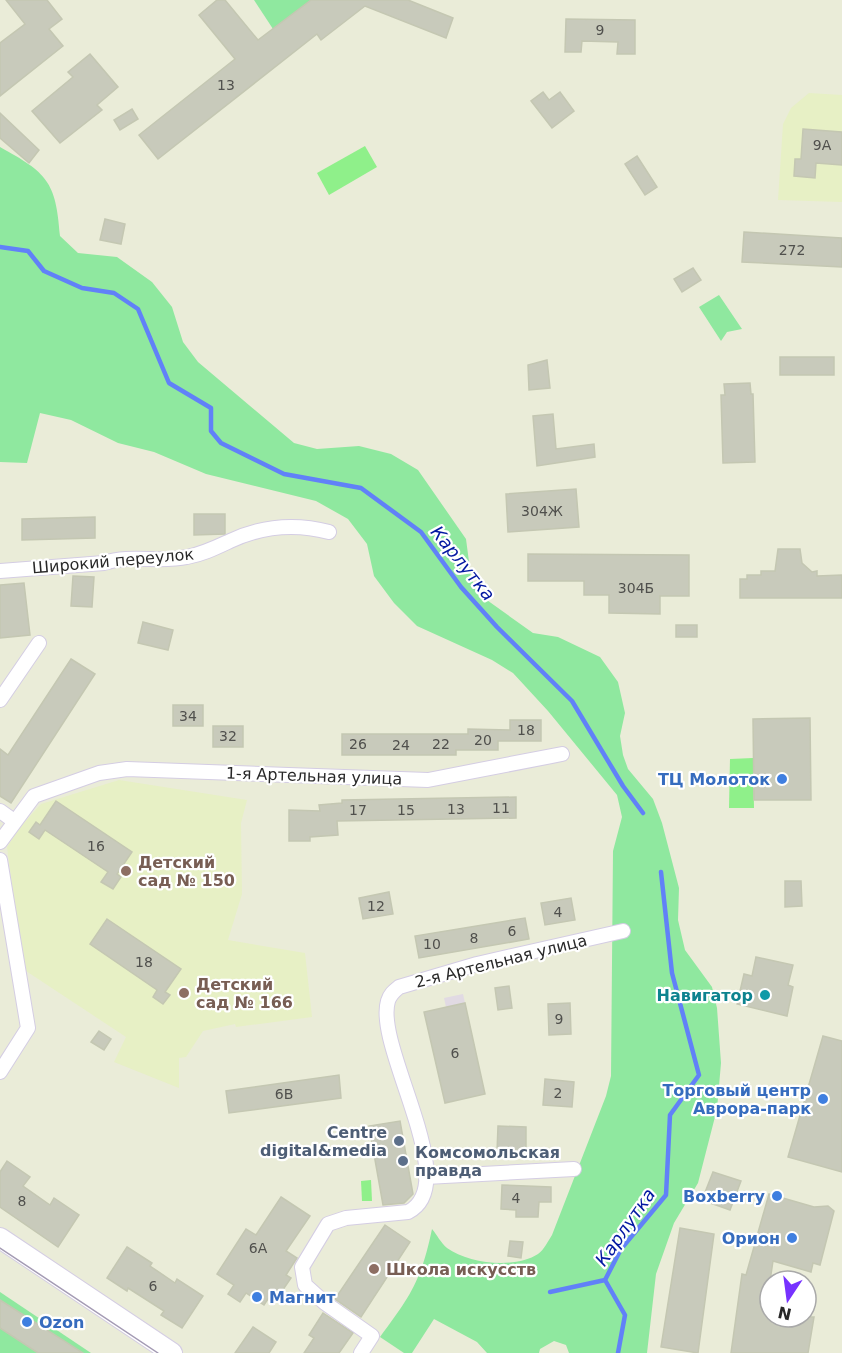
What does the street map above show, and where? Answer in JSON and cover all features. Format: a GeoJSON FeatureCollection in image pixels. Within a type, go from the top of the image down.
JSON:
{"type":"FeatureCollection","features":[{"type":"Feature","properties":{"kind":"street","name":"Широкий переулок"},"geometry":{"type":"LineString","coordinates":[[0,571],[104,563],[118,558],[184,558],[211,551],[263,528],[314,528],[329,532]]}},
{"type":"Feature","properties":{"kind":"street"},"geometry":{"type":"LineString","coordinates":[[0,700],[39,644]]}},
{"type":"Feature","properties":{"kind":"street","name":"1-я Артельная улица"},"geometry":{"type":"LineString","coordinates":[[0,842],[14,820],[34,796],[99,773],[126,769],[428,780],[562,754]]}},
{"type":"Feature","properties":{"kind":"street"},"geometry":{"type":"LineString","coordinates":[[0,811],[14,820]]}},
{"type":"Feature","properties":{"kind":"street"},"geometry":{"type":"LineString","coordinates":[[0,860],[28,1028],[0,1072]]}},
{"type":"Feature","properties":{"kind":"street","name":"2-я Артельная улица"},"geometry":{"type":"LineString","coordinates":[[426,1177],[423,1144],[397,1061],[387,1019],[387,1003],[390,994],[399,987],[477,964],[623,931]]}},
{"type":"Feature","properties":{"kind":"street"},"geometry":{"type":"LineString","coordinates":[[361,1353],[372,1336],[325,1303],[305,1285],[302,1267],[328,1224],[346,1218],[408,1212],[416,1208],[422,1200],[426,1177],[574,1169]]}},
{"type":"Feature","properties":{"kind":"street"},"geometry":{"type":"LineString","coordinates":[[0,1238],[172,1353]]}},
{"type":"Feature","properties":{"kind":"shaded area"},"geometry":{"type":"Polygon","coordinates":[[[809,93],[842,95],[842,202],[778,200],[783,124],[791,108],[809,93]]]}},
{"type":"Feature","properties":{"kind":"shaded area"},"geometry":{"type":"Polygon","coordinates":[[[119,780],[247,800],[241,823],[242,894],[228,940],[305,953],[312,1017],[236,1027],[235,1024],[203,1031],[186,1057],[179,1058],[179,1088],[114,1062],[126,1037],[23,969],[7,847],[20,827],[41,804],[119,780]]]}},
{"type":"Feature","properties":{"kind":"shaded area"},"geometry":{"type":"Polygon","coordinates":[[[463,994],[465,1003],[446,1007],[444,998],[463,994]]]}},
{"type":"Feature","properties":{"kind":"green space"},"geometry":{"type":"Polygon","coordinates":[[[254,0],[311,0],[273,29],[254,0]]]}},
{"type":"Feature","properties":{"kind":"green space"},"geometry":{"type":"Polygon","coordinates":[[[365,146],[377,167],[329,195],[317,173],[365,146]]]}},
{"type":"Feature","properties":{"kind":"green space"},"geometry":{"type":"Polygon","coordinates":[[[0,147],[29,164],[46,181],[56,203],[60,236],[78,253],[117,257],[152,282],[172,307],[183,342],[198,362],[294,443],[317,449],[359,446],[391,454],[418,470],[466,539],[471,577],[477,593],[533,633],[558,637],[600,657],[618,682],[625,713],[620,736],[623,755],[628,769],[653,799],[662,823],[679,888],[678,920],[685,950],[712,987],[717,1008],[721,1063],[717,1109],[698,1183],[674,1223],[656,1274],[647,1353],[569,1353],[566,1345],[554,1341],[540,1349],[539,1353],[487,1353],[477,1342],[434,1319],[412,1353],[404,1353],[380,1337],[400,1310],[419,1275],[432,1229],[447,1248],[467,1258],[492,1263],[528,1259],[544,1248],[552,1235],[606,1096],[611,1076],[613,851],[622,817],[617,795],[548,711],[513,673],[492,660],[417,626],[394,603],[374,576],[367,544],[348,519],[316,501],[206,474],[154,452],[118,443],[71,420],[40,413],[27,463],[0,462],[0,147]]]}},
{"type":"Feature","properties":{"kind":"green space"},"geometry":{"type":"Polygon","coordinates":[[[719,295],[742,329],[727,332],[721,341],[699,307],[719,295]]]}},
{"type":"Feature","properties":{"kind":"green space"},"geometry":{"type":"Polygon","coordinates":[[[753,758],[754,808],[729,808],[730,759],[753,758]]]}},
{"type":"Feature","properties":{"kind":"green space"},"geometry":{"type":"Polygon","coordinates":[[[371,1180],[372,1201],[362,1201],[361,1181],[371,1180]]]}},
{"type":"Feature","properties":{"kind":"green space"},"geometry":{"type":"Polygon","coordinates":[[[0,1292],[91,1353],[0,1353],[0,1292]]]}},
{"type":"Feature","properties":{"kind":"building"},"geometry":{"type":"Polygon","coordinates":[[[6,0],[47,0],[62,19],[49,29],[63,46],[0,96],[0,43],[25,24],[6,0]]]}},
{"type":"Feature","properties":{"kind":"building"},"geometry":{"type":"Polygon","coordinates":[[[217,0],[225,0],[258,40],[311,0],[408,0],[453,18],[446,38],[365,6],[321,40],[317,34],[158,159],[139,135],[235,59],[199,15],[217,0]]]}},
{"type":"Feature","properties":{"kind":"building"},"geometry":{"type":"Polygon","coordinates":[[[566,19],[635,20],[635,54],[617,54],[618,42],[582,41],[581,52],[565,52],[566,19]]]}},
{"type":"Feature","properties":{"kind":"building"},"geometry":{"type":"Polygon","coordinates":[[[90,54],[118,87],[97,105],[102,110],[60,143],[32,111],[73,77],[68,72],[90,54]]]}},
{"type":"Feature","properties":{"kind":"building"},"geometry":{"type":"Polygon","coordinates":[[[543,92],[549,100],[560,92],[574,111],[552,128],[531,101],[543,92]]]}},
{"type":"Feature","properties":{"kind":"building"},"geometry":{"type":"Polygon","coordinates":[[[132,109],[138,119],[120,130],[114,120],[132,109]]]}},
{"type":"Feature","properties":{"kind":"building"},"geometry":{"type":"Polygon","coordinates":[[[0,113],[39,150],[29,163],[0,138],[0,113]]]}},
{"type":"Feature","properties":{"kind":"building"},"geometry":{"type":"Polygon","coordinates":[[[803,129],[842,132],[842,165],[816,163],[815,178],[794,176],[795,159],[801,159],[803,129]]]}},
{"type":"Feature","properties":{"kind":"building"},"geometry":{"type":"Polygon","coordinates":[[[637,156],[657,187],[645,195],[625,164],[637,156]]]}},
{"type":"Feature","properties":{"kind":"building"},"geometry":{"type":"Polygon","coordinates":[[[105,219],[125,224],[121,244],[100,240],[105,219]]]}},
{"type":"Feature","properties":{"kind":"building"},"geometry":{"type":"Polygon","coordinates":[[[744,232],[842,238],[842,267],[742,262],[744,232]]]}},
{"type":"Feature","properties":{"kind":"building"},"geometry":{"type":"Polygon","coordinates":[[[693,268],[701,280],[682,292],[674,279],[693,268]]]}},
{"type":"Feature","properties":{"kind":"building"},"geometry":{"type":"Polygon","coordinates":[[[780,357],[834,357],[834,375],[780,375],[780,357]]]}},
{"type":"Feature","properties":{"kind":"building"},"geometry":{"type":"Polygon","coordinates":[[[547,360],[550,388],[529,390],[528,365],[547,360]]]}},
{"type":"Feature","properties":{"kind":"building"},"geometry":{"type":"Polygon","coordinates":[[[750,383],[751,394],[753,394],[755,462],[723,463],[721,395],[725,395],[724,384],[750,383]]]}},
{"type":"Feature","properties":{"kind":"building"},"geometry":{"type":"Polygon","coordinates":[[[553,414],[556,449],[594,444],[595,457],[537,466],[533,416],[553,414]]]}},
{"type":"Feature","properties":{"kind":"building"},"geometry":{"type":"Polygon","coordinates":[[[576,489],[579,527],[508,532],[506,494],[576,489]]]}},
{"type":"Feature","properties":{"kind":"building"},"geometry":{"type":"Polygon","coordinates":[[[194,514],[225,514],[225,534],[194,535],[194,514]]]}},
{"type":"Feature","properties":{"kind":"building"},"geometry":{"type":"Polygon","coordinates":[[[95,517],[95,538],[22,540],[22,519],[95,517]]]}},
{"type":"Feature","properties":{"kind":"building"},"geometry":{"type":"Polygon","coordinates":[[[778,549],[800,549],[802,563],[812,572],[817,571],[817,576],[842,575],[842,598],[740,598],[740,579],[747,579],[747,575],[761,575],[761,571],[775,571],[778,549]]]}},
{"type":"Feature","properties":{"kind":"building"},"geometry":{"type":"Polygon","coordinates":[[[528,554],[689,555],[689,596],[660,596],[660,614],[609,613],[609,595],[584,595],[584,581],[528,581],[528,554]]]}},
{"type":"Feature","properties":{"kind":"building"},"geometry":{"type":"Polygon","coordinates":[[[73,576],[94,577],[92,607],[71,606],[73,576]]]}},
{"type":"Feature","properties":{"kind":"building"},"geometry":{"type":"Polygon","coordinates":[[[24,583],[30,635],[0,638],[0,585],[24,583]]]}},
{"type":"Feature","properties":{"kind":"building"},"geometry":{"type":"Polygon","coordinates":[[[143,622],[173,630],[168,650],[138,643],[143,622]]]}},
{"type":"Feature","properties":{"kind":"building"},"geometry":{"type":"Polygon","coordinates":[[[676,625],[697,625],[697,637],[676,637],[676,625]]]}},
{"type":"Feature","properties":{"kind":"building"},"geometry":{"type":"Polygon","coordinates":[[[71,659],[95,674],[11,803],[0,796],[0,749],[8,755],[71,659]]]}},
{"type":"Feature","properties":{"kind":"building"},"geometry":{"type":"Polygon","coordinates":[[[173,705],[203,705],[203,726],[173,726],[173,705]]]}},
{"type":"Feature","properties":{"kind":"building","name":"ТЦ Молоток"},"geometry":{"type":"Polygon","coordinates":[[[810,718],[811,800],[754,800],[753,719],[810,718]]]}},
{"type":"Feature","properties":{"kind":"building"},"geometry":{"type":"Polygon","coordinates":[[[510,720],[541,720],[541,741],[498,741],[498,750],[456,750],[456,755],[342,755],[342,734],[468,734],[468,729],[510,730],[510,720]]]}},
{"type":"Feature","properties":{"kind":"building"},"geometry":{"type":"Polygon","coordinates":[[[213,726],[243,726],[243,747],[213,747],[213,726]]]}},
{"type":"Feature","properties":{"kind":"building"},"geometry":{"type":"Polygon","coordinates":[[[516,797],[516,818],[337,821],[338,835],[310,837],[310,841],[289,841],[289,810],[320,811],[319,805],[342,803],[342,800],[516,797]]]}},
{"type":"Feature","properties":{"kind":"building"},"geometry":{"type":"Polygon","coordinates":[[[56,801],[132,852],[117,874],[121,877],[113,889],[101,882],[108,872],[45,830],[39,839],[29,832],[36,822],[40,825],[56,801]]]}},
{"type":"Feature","properties":{"kind":"building"},"geometry":{"type":"Polygon","coordinates":[[[785,881],[801,881],[802,906],[785,907],[785,881]]]}},
{"type":"Feature","properties":{"kind":"building"},"geometry":{"type":"Polygon","coordinates":[[[389,892],[393,914],[363,919],[359,898],[389,892]]]}},
{"type":"Feature","properties":{"kind":"building"},"geometry":{"type":"Polygon","coordinates":[[[571,898],[575,920],[545,925],[541,903],[571,898]]]}},
{"type":"Feature","properties":{"kind":"building"},"geometry":{"type":"Polygon","coordinates":[[[525,918],[529,939],[419,958],[415,936],[525,918]]]}},
{"type":"Feature","properties":{"kind":"building"},"geometry":{"type":"Polygon","coordinates":[[[107,919],[181,969],[165,992],[170,995],[163,1004],[153,997],[157,990],[90,944],[107,919]]]}},
{"type":"Feature","properties":{"kind":"building","name":"Навигатор"},"geometry":{"type":"Polygon","coordinates":[[[756,957],[793,965],[788,985],[793,987],[787,1016],[737,1004],[744,974],[752,976],[756,957]]]}},
{"type":"Feature","properties":{"kind":"building"},"geometry":{"type":"Polygon","coordinates":[[[509,986],[512,1008],[498,1010],[495,988],[509,986]]]}},
{"type":"Feature","properties":{"kind":"building"},"geometry":{"type":"Polygon","coordinates":[[[465,1003],[485,1094],[445,1103],[424,1012],[465,1003]]]}},
{"type":"Feature","properties":{"kind":"building"},"geometry":{"type":"Polygon","coordinates":[[[570,1003],[571,1034],[549,1035],[548,1004],[570,1003]]]}},
{"type":"Feature","properties":{"kind":"building"},"geometry":{"type":"Polygon","coordinates":[[[99,1031],[111,1039],[104,1050],[91,1042],[99,1031]]]}},
{"type":"Feature","properties":{"kind":"building","name":"Торговый центр Аврора-парк"},"geometry":{"type":"Polygon","coordinates":[[[823,1036],[842,1041],[842,1172],[788,1157],[823,1036]]]}},
{"type":"Feature","properties":{"kind":"building"},"geometry":{"type":"Polygon","coordinates":[[[339,1075],[341,1098],[229,1113],[226,1091],[339,1075]]]}},
{"type":"Feature","properties":{"kind":"building"},"geometry":{"type":"Polygon","coordinates":[[[545,1079],[574,1082],[572,1107],[543,1105],[545,1079]]]}},
{"type":"Feature","properties":{"kind":"building"},"geometry":{"type":"Polygon","coordinates":[[[400,1121],[413,1194],[404,1203],[383,1205],[369,1126],[400,1121]]]}},
{"type":"Feature","properties":{"kind":"building"},"geometry":{"type":"Polygon","coordinates":[[[498,1126],[526,1127],[526,1152],[497,1152],[498,1126]]]}},
{"type":"Feature","properties":{"kind":"building"},"geometry":{"type":"Polygon","coordinates":[[[7,1161],[30,1177],[23,1186],[50,1205],[54,1198],[79,1215],[58,1247],[0,1207],[0,1172],[7,1161]]]}},
{"type":"Feature","properties":{"kind":"building"},"geometry":{"type":"Polygon","coordinates":[[[713,1172],[741,1181],[730,1210],[702,1200],[713,1172]]]}},
{"type":"Feature","properties":{"kind":"building"},"geometry":{"type":"Polygon","coordinates":[[[502,1185],[551,1187],[551,1202],[539,1202],[538,1217],[516,1217],[516,1210],[501,1209],[502,1185]]]}},
{"type":"Feature","properties":{"kind":"building"},"geometry":{"type":"Polygon","coordinates":[[[769,1194],[814,1207],[828,1206],[834,1211],[820,1265],[813,1263],[812,1269],[801,1269],[773,1261],[772,1269],[758,1269],[758,1329],[812,1329],[808,1353],[731,1353],[742,1274],[746,1275],[769,1194]]]}},
{"type":"Feature","properties":{"kind":"building"},"geometry":{"type":"Polygon","coordinates":[[[281,1197],[310,1216],[286,1251],[297,1258],[286,1275],[291,1278],[280,1294],[274,1290],[264,1305],[246,1293],[240,1302],[228,1294],[234,1285],[217,1274],[246,1229],[256,1235],[281,1197]]]}},
{"type":"Feature","properties":{"kind":"building","name":"Школа искусств"},"geometry":{"type":"Polygon","coordinates":[[[385,1225],[410,1242],[361,1317],[335,1299],[385,1225]]]}},
{"type":"Feature","properties":{"kind":"building"},"geometry":{"type":"Polygon","coordinates":[[[680,1228],[714,1234],[698,1353],[661,1347],[680,1228]]]}},
{"type":"Feature","properties":{"kind":"building"},"geometry":{"type":"Polygon","coordinates":[[[510,1241],[523,1242],[521,1258],[508,1256],[510,1241]]]}},
{"type":"Feature","properties":{"kind":"building"},"geometry":{"type":"Polygon","coordinates":[[[127,1247],[152,1263],[150,1266],[175,1283],[177,1279],[203,1296],[182,1328],[161,1315],[164,1311],[128,1288],[127,1291],[107,1278],[127,1247]]]}},
{"type":"Feature","properties":{"kind":"building"},"geometry":{"type":"Polygon","coordinates":[[[0,1300],[83,1353],[38,1353],[0,1328],[0,1300]]]}},
{"type":"Feature","properties":{"kind":"building"},"geometry":{"type":"Polygon","coordinates":[[[323,1313],[353,1333],[339,1353],[304,1353],[314,1338],[309,1335],[323,1313]]]}},
{"type":"Feature","properties":{"kind":"building"},"geometry":{"type":"Polygon","coordinates":[[[253,1327],[276,1342],[269,1353],[235,1353],[253,1327]]]}},
{"type":"Feature","properties":{"kind":"waterway","name":"Карлутка"},"geometry":{"type":"LineString","coordinates":[[0,247],[28,251],[44,271],[82,288],[114,293],[138,309],[169,383],[211,408],[211,431],[221,443],[284,474],[361,488],[421,532],[461,587],[497,627],[572,701],[623,786],[643,813]]}},
{"type":"Feature","properties":{"kind":"waterway","name":"Карлутка"},"geometry":{"type":"LineString","coordinates":[[618,1353],[625,1315],[605,1280],[621,1249],[666,1195],[670,1115],[699,1075],[672,973],[661,872]]}},
{"type":"Feature","properties":{"kind":"waterway"},"geometry":{"type":"LineString","coordinates":[[550,1292],[605,1280]]}},
{"type":"Feature","properties":{"kind":"tram line"},"geometry":{"type":"LineString","coordinates":[[0,1248],[158,1353]]}},
{"type":"Feature","properties":{"kind":"place","name":"ТЦ Молоток"},"geometry":{"type":"Point","coordinates":[782,779]}},
{"type":"Feature","properties":{"kind":"place","name":"Детский сад № 150"},"geometry":{"type":"Point","coordinates":[126,871]}},
{"type":"Feature","properties":{"kind":"place","name":"Детский сад № 166"},"geometry":{"type":"Point","coordinates":[184,993]}},
{"type":"Feature","properties":{"kind":"place","name":"Навигатор"},"geometry":{"type":"Point","coordinates":[765,995]}},
{"type":"Feature","properties":{"kind":"place","name":"Торговый центр Аврора-парк"},"geometry":{"type":"Point","coordinates":[823,1099]}},
{"type":"Feature","properties":{"kind":"place","name":"Centre digital&media"},"geometry":{"type":"Point","coordinates":[399,1141]}},
{"type":"Feature","properties":{"kind":"place","name":"Комсомольская правда"},"geometry":{"type":"Point","coordinates":[403,1161]}},
{"type":"Feature","properties":{"kind":"place","name":"Boxberry"},"geometry":{"type":"Point","coordinates":[777,1196]}},
{"type":"Feature","properties":{"kind":"place","name":"Орион"},"geometry":{"type":"Point","coordinates":[792,1238]}},
{"type":"Feature","properties":{"kind":"place","name":"Школа искусств"},"geometry":{"type":"Point","coordinates":[374,1269]}},
{"type":"Feature","properties":{"kind":"place","name":"Магнит"},"geometry":{"type":"Point","coordinates":[257,1297]}},
{"type":"Feature","properties":{"kind":"place","name":"Ozon"},"geometry":{"type":"Point","coordinates":[27,1322]}}]}
